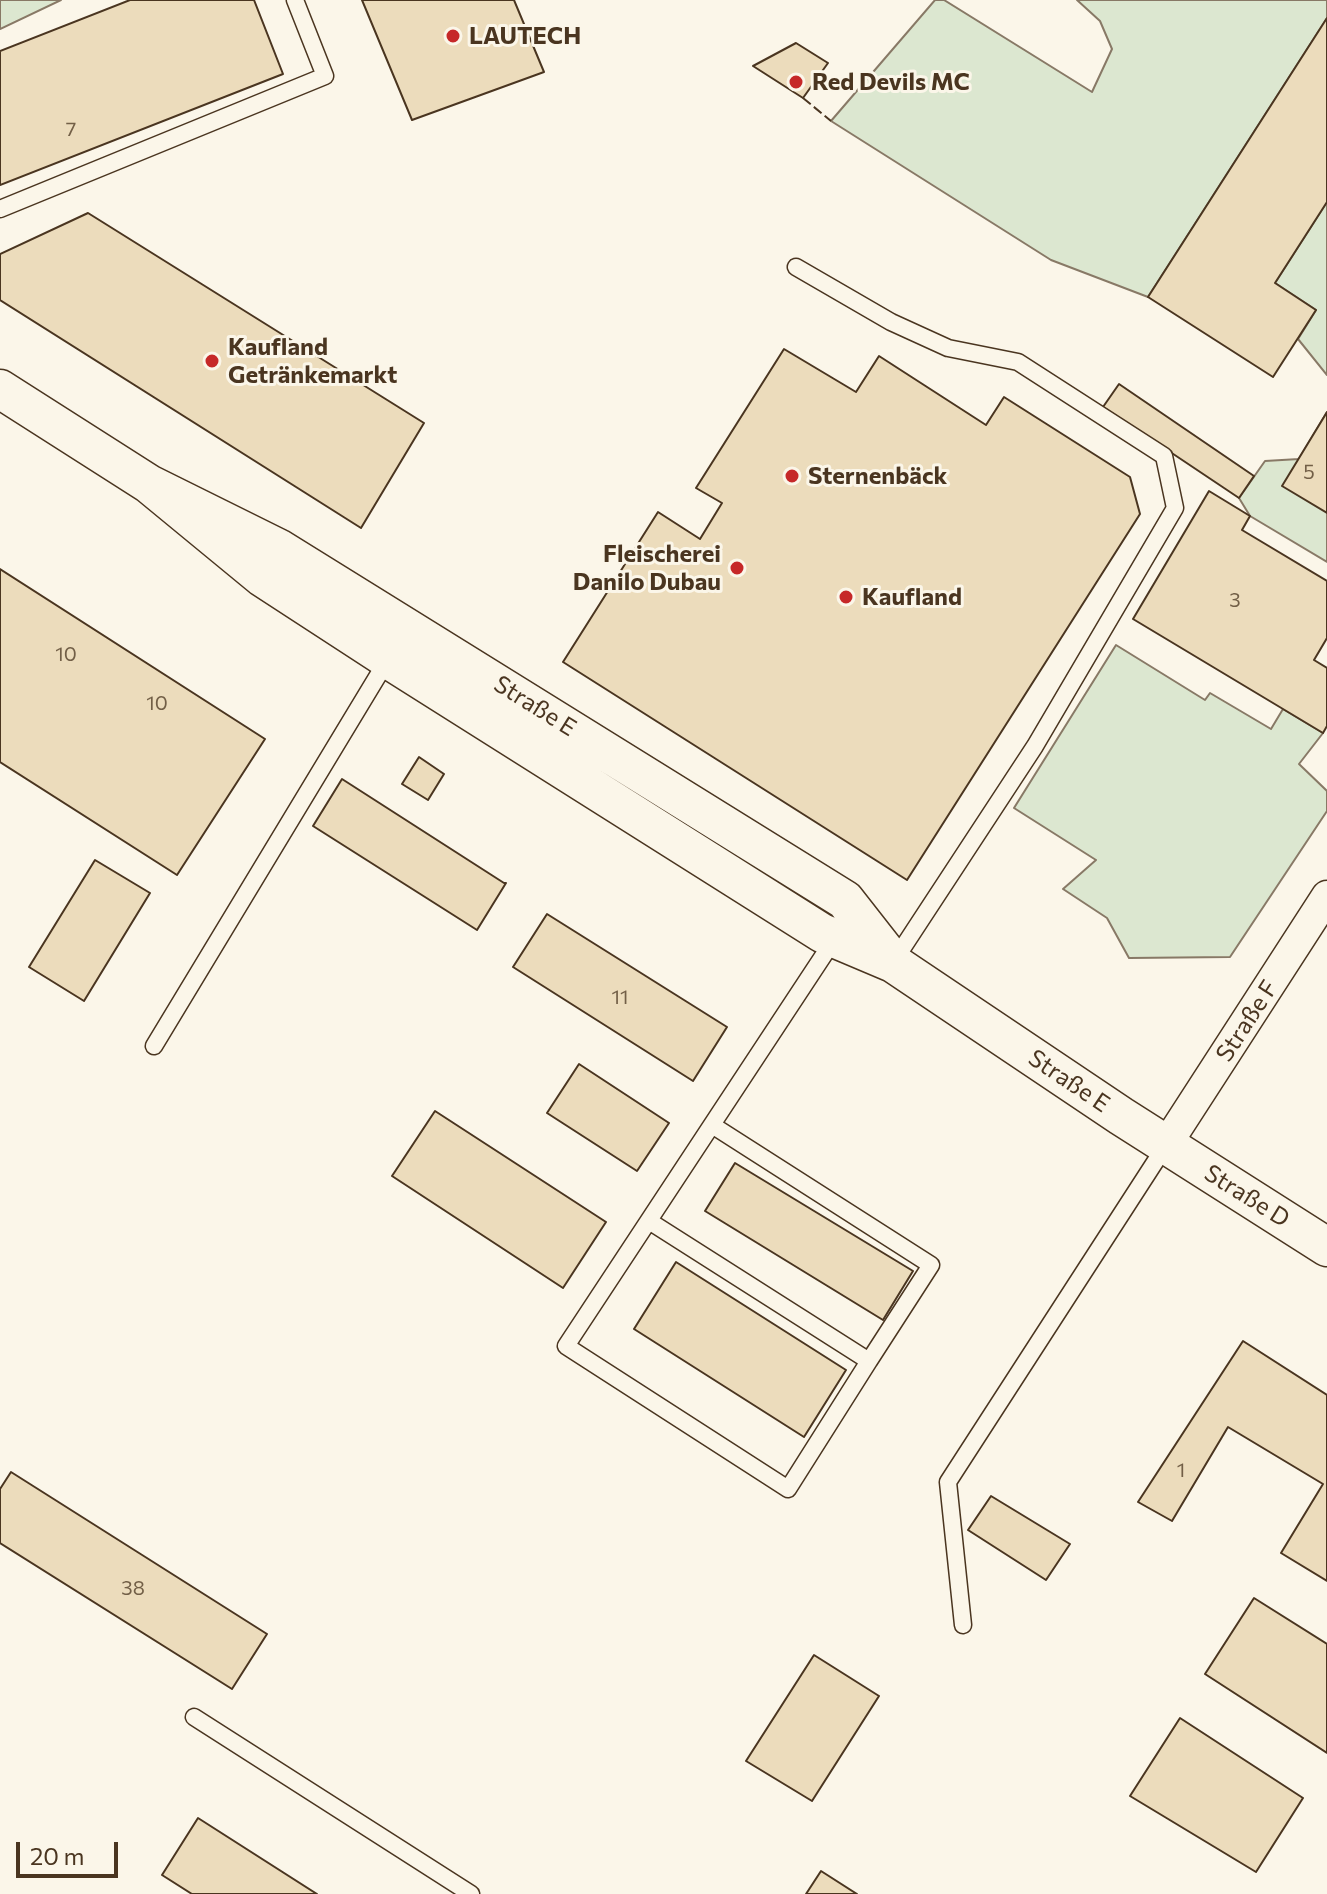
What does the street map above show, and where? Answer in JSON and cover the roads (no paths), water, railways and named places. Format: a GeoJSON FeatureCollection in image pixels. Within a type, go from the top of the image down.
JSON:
{"type":"FeatureCollection","features":[{"type":"Feature","properties":{"kind":"street","name":"Straße E"},"geometry":{"type":"LineString","coordinates":[[0,389],[149,484],[278,548],[845,900],[893,963]]}},
{"type":"Feature","properties":{"kind":"street","name":"Straße E"},"geometry":{"type":"LineString","coordinates":[[149,484],[262,577],[388,659],[822,933],[893,963],[1166,1145]]}},
{"type":"Feature","properties":{"kind":"street","name":"Straße F"},"geometry":{"type":"LineString","coordinates":[[1166,1145],[1327,896]]}},
{"type":"Feature","properties":{"kind":"street","name":"Straße D"},"geometry":{"type":"LineString","coordinates":[[1166,1145],[1327,1247]]}},
{"type":"Feature","properties":{"kind":"lane"},"geometry":{"type":"LineString","coordinates":[[0,209],[325,76],[295,0]]}},
{"type":"Feature","properties":{"kind":"lane"},"geometry":{"type":"LineString","coordinates":[[796,267],[891,322],[948,348],[1018,362],[1164,456],[1175,508],[1035,746],[893,963]]}},
{"type":"Feature","properties":{"kind":"lane"},"geometry":{"type":"LineString","coordinates":[[154,1046],[388,659]]}},
{"type":"Feature","properties":{"kind":"lane"},"geometry":{"type":"LineString","coordinates":[[712,1125],[931,1265],[788,1489],[566,1346],[835,938]]}},
{"type":"Feature","properties":{"kind":"lane"},"geometry":{"type":"LineString","coordinates":[[963,1625],[948,1482],[1166,1145]]}},
{"type":"Feature","properties":{"kind":"lane"},"geometry":{"type":"LineString","coordinates":[[649,1221],[869,1361]]}},
{"type":"Feature","properties":{"kind":"lane"},"geometry":{"type":"LineString","coordinates":[[194,1717],[471,1894]]}},
{"type":"Feature","properties":{"kind":"place","name":"LAUTECH"},"geometry":{"type":"Point","coordinates":[453,36]}},
{"type":"Feature","properties":{"kind":"place","name":"Red Devils MC"},"geometry":{"type":"Point","coordinates":[796,82]}},
{"type":"Feature","properties":{"kind":"place","name":"Kaufland Getränkemarkt"},"geometry":{"type":"Point","coordinates":[212,361]}},
{"type":"Feature","properties":{"kind":"place","name":"Sternenbäck"},"geometry":{"type":"Point","coordinates":[792,476]}},
{"type":"Feature","properties":{"kind":"place","name":"Fleischerei Danilo Dubau"},"geometry":{"type":"Point","coordinates":[737,568]}},
{"type":"Feature","properties":{"kind":"place","name":"Kaufland"},"geometry":{"type":"Point","coordinates":[846,597]}}]}
